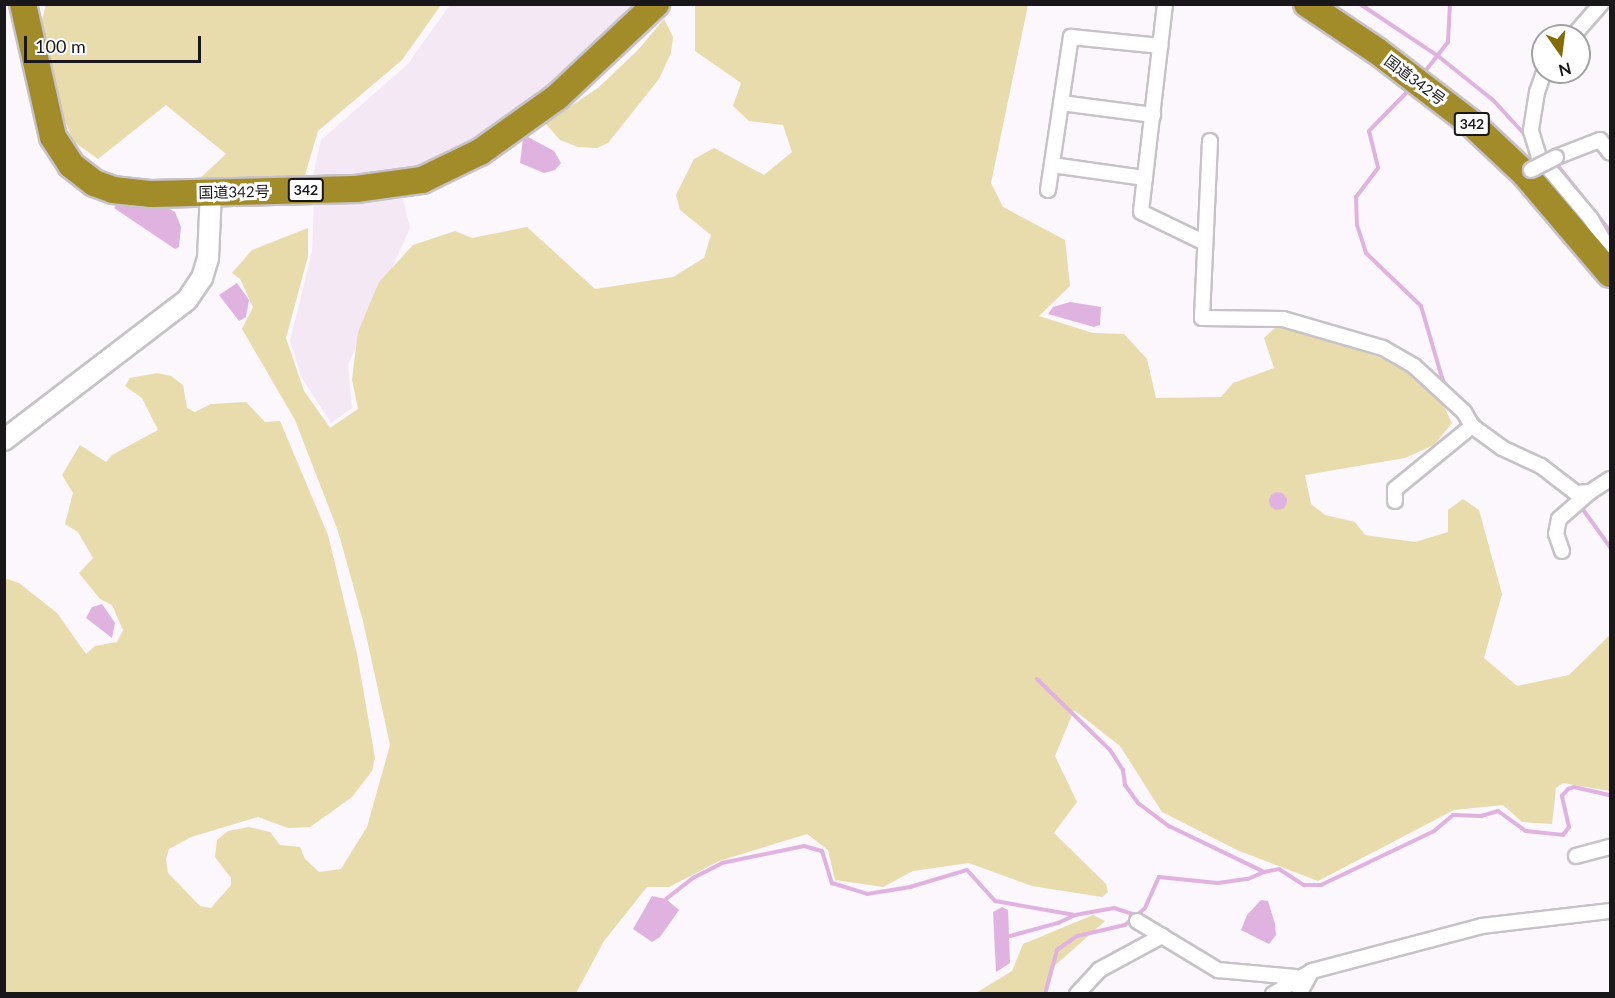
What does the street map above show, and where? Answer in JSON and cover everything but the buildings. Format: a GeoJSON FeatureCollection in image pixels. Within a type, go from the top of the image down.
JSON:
{"type":"FeatureCollection","features":[{"type":"Feature","properties":{"kind":"highway","name":"国道342号"},"geometry":{"type":"LineString","coordinates":[[23,4],[53,137],[71,165],[94,183],[113,190],[152,194],[397,186],[448,169],[556,97],[656,4]]}},
{"type":"Feature","properties":{"kind":"highway","name":"国道342号"},"geometry":{"type":"LineString","coordinates":[[1307,4],[1430,91],[1528,172],[1611,274]]}},
{"type":"Feature","properties":{"kind":"street"},"geometry":{"type":"LineString","coordinates":[[1165,4],[1141,212],[1205,243]]}},
{"type":"Feature","properties":{"kind":"street"},"geometry":{"type":"LineString","coordinates":[[1580,24],[1588,10],[1600,4]]}},
{"type":"Feature","properties":{"kind":"street"},"geometry":{"type":"LineString","coordinates":[[1048,190],[1071,37],[1161,46]]}},
{"type":"Feature","properties":{"kind":"street"},"geometry":{"type":"LineString","coordinates":[[1540,84],[1531,131],[1539,157],[1592,219],[1611,252]]}},
{"type":"Feature","properties":{"kind":"street"},"geometry":{"type":"LineString","coordinates":[[1061,103],[1152,115]]}},
{"type":"Feature","properties":{"kind":"street"},"geometry":{"type":"LineString","coordinates":[[1528,172],[1556,157],[1600,140],[1611,153]]}},
{"type":"Feature","properties":{"kind":"street"},"geometry":{"type":"LineString","coordinates":[[1210,141],[1202,318],[1283,319],[1383,348],[1414,366],[1464,412],[1472,426],[1502,448],[1541,466],[1576,494],[1590,492]]}},
{"type":"Feature","properties":{"kind":"street"},"geometry":{"type":"LineString","coordinates":[[1052,165],[1145,178]]}},
{"type":"Feature","properties":{"kind":"street"},"geometry":{"type":"LineString","coordinates":[[4,440],[187,300],[202,278],[208,258],[211,192]]}},
{"type":"Feature","properties":{"kind":"street"},"geometry":{"type":"LineString","coordinates":[[1395,501],[1395,489],[1472,426]]}},
{"type":"Feature","properties":{"kind":"street"},"geometry":{"type":"LineString","coordinates":[[1562,551],[1556,534],[1559,519],[1590,492],[1611,479]]}},
{"type":"Feature","properties":{"kind":"street"},"geometry":{"type":"LineString","coordinates":[[1576,856],[1611,847]]}},
{"type":"Feature","properties":{"kind":"street"},"geometry":{"type":"LineString","coordinates":[[1273,993],[1296,977],[1312,971],[1482,926],[1611,911]]}},
{"type":"Feature","properties":{"kind":"street"},"geometry":{"type":"LineString","coordinates":[[1137,921],[1218,970],[1296,977]]}},
{"type":"Feature","properties":{"kind":"street"},"geometry":{"type":"LineString","coordinates":[[1077,993],[1099,970],[1162,936]]}},
{"type":"Feature","properties":{"kind":"street"},"geometry":{"type":"LineString","coordinates":[[1299,993],[1312,971]]}},
{"type":"Feature","properties":{"kind":"shaded area"},"geometry":{"type":"Polygon","coordinates":[[[46,4],[441,5],[402,60],[318,131],[305,175],[195,183],[226,154],[166,105],[98,159],[73,141],[50,83],[42,20],[46,4]]]}},
{"type":"Feature","properties":{"kind":"shaded area"},"geometry":{"type":"Polygon","coordinates":[[[450,5],[642,5],[557,84],[426,168],[389,176],[312,181],[321,140],[407,65],[450,5]]]}},
{"type":"Feature","properties":{"kind":"shaded area"},"geometry":{"type":"Polygon","coordinates":[[[695,5],[1028,5],[991,183],[1003,207],[1065,240],[1070,286],[1039,316],[1093,333],[1124,334],[1147,359],[1156,398],[1221,397],[1233,383],[1274,368],[1264,338],[1275,328],[1308,326],[1332,341],[1404,366],[1438,394],[1452,423],[1434,445],[1405,458],[1305,475],[1311,504],[1325,515],[1355,522],[1365,535],[1415,542],[1448,532],[1448,510],[1463,499],[1479,510],[1502,594],[1484,658],[1517,686],[1569,675],[1610,635],[1610,791],[1563,783],[1556,788],[1552,824],[1522,822],[1503,805],[1454,810],[1318,881],[1237,850],[1162,812],[1120,746],[1074,710],[1055,756],[1077,802],[1054,833],[1106,884],[1108,892],[1102,897],[1032,886],[969,863],[913,871],[883,887],[835,880],[828,850],[807,834],[719,861],[669,887],[647,887],[604,941],[576,993],[5,993],[4,578],[19,583],[57,613],[86,654],[95,646],[117,642],[123,630],[112,605],[100,599],[79,573],[93,558],[78,532],[65,524],[73,493],[62,475],[80,445],[106,462],[112,455],[158,430],[142,398],[125,386],[130,378],[157,373],[171,376],[183,385],[187,408],[195,412],[211,404],[246,402],[265,422],[280,421],[328,535],[357,654],[375,758],[372,771],[352,797],[310,827],[288,828],[258,817],[191,837],[169,849],[166,859],[168,873],[200,906],[211,908],[231,885],[231,878],[215,857],[217,840],[228,831],[249,827],[270,832],[280,845],[300,847],[305,859],[319,872],[341,869],[367,827],[390,745],[363,621],[338,531],[295,420],[242,329],[253,307],[240,279],[232,273],[252,250],[308,228],[308,256],[286,338],[304,391],[330,428],[358,409],[352,379],[358,332],[379,282],[413,245],[455,231],[472,238],[527,227],[595,289],[673,277],[704,258],[711,235],[680,210],[676,195],[694,159],[714,148],[764,175],[792,152],[783,125],[749,121],[733,106],[741,83],[695,51],[695,5]]]}},
{"type":"Feature","properties":{"kind":"shaded area"},"geometry":{"type":"Polygon","coordinates":[[[664,19],[673,37],[671,53],[659,79],[608,143],[597,148],[578,147],[560,140],[545,123],[598,88],[638,50],[664,19]]]}},
{"type":"Feature","properties":{"kind":"shaded area"},"geometry":{"type":"Polygon","coordinates":[[[528,137],[554,151],[561,163],[555,170],[544,173],[520,163],[523,139],[528,137]]]}},
{"type":"Feature","properties":{"kind":"shaded area"},"geometry":{"type":"Polygon","coordinates":[[[403,199],[410,228],[348,365],[352,408],[331,423],[302,378],[290,341],[312,252],[314,203],[403,199]]]}},
{"type":"Feature","properties":{"kind":"shaded area"},"geometry":{"type":"Polygon","coordinates":[[[118,203],[139,208],[164,206],[175,212],[181,227],[179,247],[175,249],[114,208],[118,203]]]}},
{"type":"Feature","properties":{"kind":"shaded area"},"geometry":{"type":"Polygon","coordinates":[[[237,283],[249,300],[246,317],[239,321],[219,295],[237,283]]]}},
{"type":"Feature","properties":{"kind":"shaded area"},"geometry":{"type":"Polygon","coordinates":[[[1070,302],[1101,307],[1100,325],[1094,327],[1048,314],[1053,307],[1070,302]]]}},
{"type":"Feature","properties":{"kind":"shaded area"},"geometry":{"type":"Polygon","coordinates":[[[1278,492],[1284,495],[1287,501],[1284,507],[1278,510],[1272,507],[1269,501],[1272,495],[1278,492]]]}},
{"type":"Feature","properties":{"kind":"shaded area"},"geometry":{"type":"Polygon","coordinates":[[[102,604],[115,623],[112,638],[86,618],[92,607],[102,604]]]}},
{"type":"Feature","properties":{"kind":"shaded area"},"geometry":{"type":"Polygon","coordinates":[[[652,896],[666,899],[679,910],[660,937],[652,942],[633,929],[652,896]]]}},
{"type":"Feature","properties":{"kind":"shaded area"},"geometry":{"type":"Polygon","coordinates":[[[1261,900],[1268,901],[1275,924],[1276,935],[1269,944],[1241,930],[1247,915],[1261,900]]]}},
{"type":"Feature","properties":{"kind":"shaded area"},"geometry":{"type":"Polygon","coordinates":[[[1002,907],[1008,910],[1010,963],[996,972],[993,912],[1002,907]]]}},
{"type":"Feature","properties":{"kind":"shaded area"},"geometry":{"type":"Polygon","coordinates":[[[1093,915],[1105,921],[1051,969],[1047,993],[976,993],[1012,971],[1023,944],[1093,915]]]}},
{"type":"Feature","properties":{"kind":"waterway"},"geometry":{"type":"LineString","coordinates":[[1360,4],[1438,56],[1493,100],[1528,138]]}},
{"type":"Feature","properties":{"kind":"waterway"},"geometry":{"type":"LineString","coordinates":[[1423,74],[1448,42],[1450,4]]}},
{"type":"Feature","properties":{"kind":"waterway"},"geometry":{"type":"LineString","coordinates":[[1410,89],[1369,131],[1378,168],[1356,197],[1357,225],[1366,253],[1421,306],[1443,381],[1455,395]]}},
{"type":"Feature","properties":{"kind":"waterway"},"geometry":{"type":"LineString","coordinates":[[1554,161],[1610,231]]}},
{"type":"Feature","properties":{"kind":"waterway"},"geometry":{"type":"LineString","coordinates":[[1467,406],[1487,431]]}},
{"type":"Feature","properties":{"kind":"waterway"},"geometry":{"type":"LineString","coordinates":[[1579,504],[1610,547]]}},
{"type":"Feature","properties":{"kind":"waterway"},"geometry":{"type":"LineString","coordinates":[[1037,679],[1110,750],[1123,770],[1125,785],[1138,803],[1169,826],[1264,872],[1279,869],[1304,885],[1321,885],[1434,831],[1453,815],[1481,816],[1498,811],[1526,831],[1563,835],[1569,827],[1562,796],[1568,789],[1574,787],[1610,795]]}},
{"type":"Feature","properties":{"kind":"waterway"},"geometry":{"type":"LineString","coordinates":[[666,899],[693,878],[722,863],[804,846],[822,851],[832,883],[867,894],[910,887],[967,870],[995,901],[1075,915]]}},
{"type":"Feature","properties":{"kind":"waterway"},"geometry":{"type":"LineString","coordinates":[[1045,994],[1057,950],[1077,936],[1125,925],[1145,908],[1159,877],[1218,883],[1248,879],[1264,872]]}},
{"type":"Feature","properties":{"kind":"waterway"},"geometry":{"type":"LineString","coordinates":[[1010,936],[1058,923],[1075,915],[1114,908],[1136,915]]}}]}
